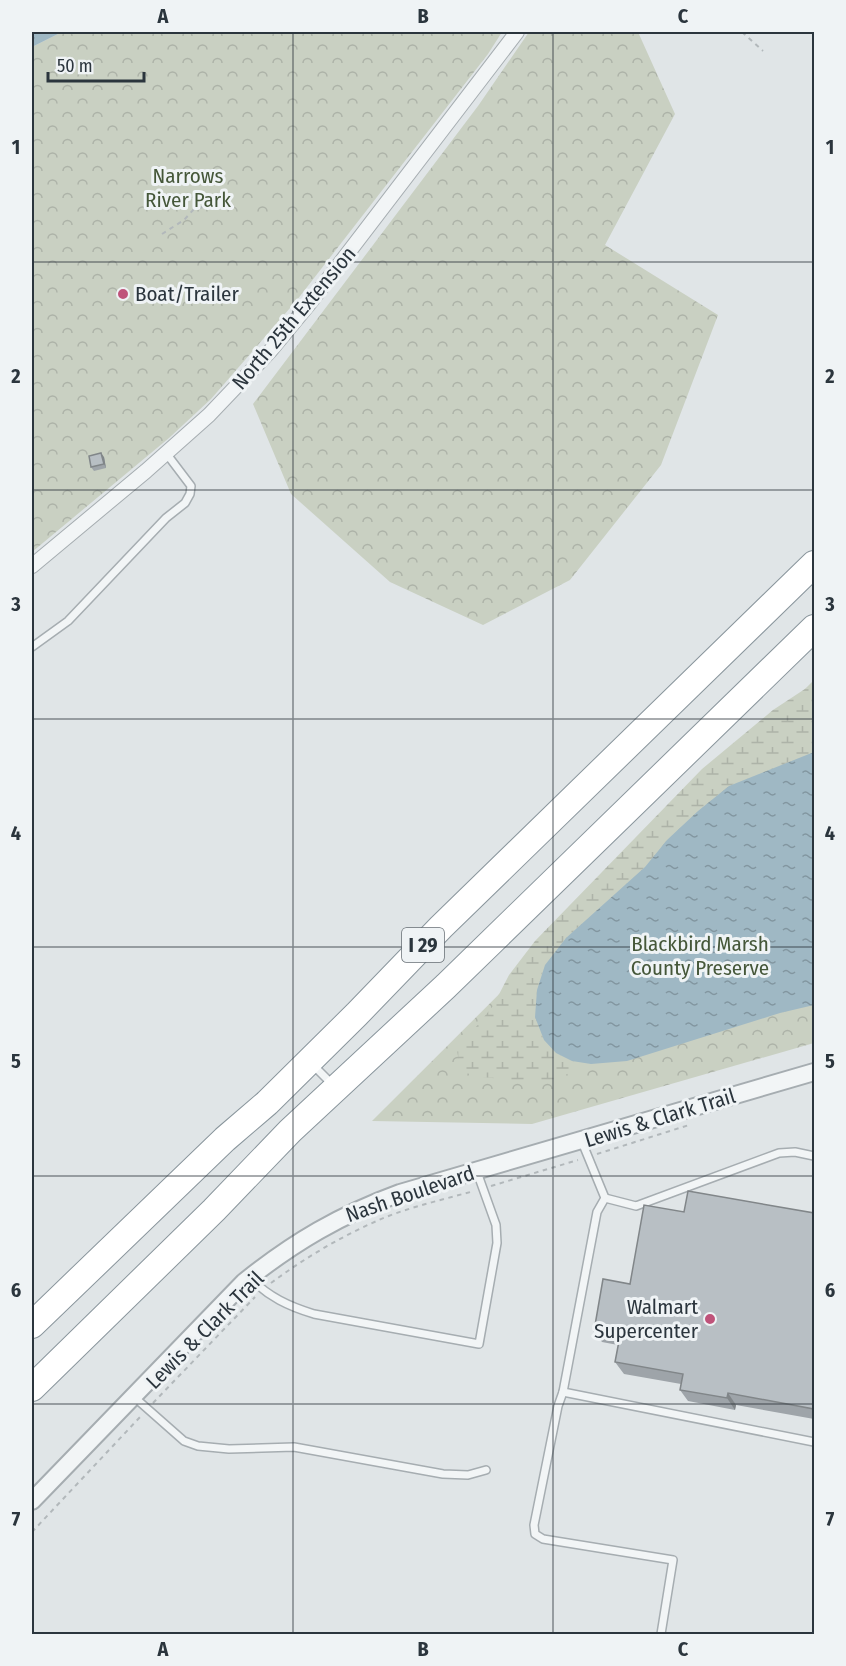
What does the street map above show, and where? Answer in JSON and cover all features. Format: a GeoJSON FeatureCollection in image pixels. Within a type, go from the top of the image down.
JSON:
{"type":"FeatureCollection","features":[{"type":"Feature","properties":{"kind":"highway","name":"I 29"},"geometry":{"type":"LineString","coordinates":[[32,1324],[309,1061],[441,927],[814,564]]}},
{"type":"Feature","properties":{"kind":"highway","name":"I 29"},"geometry":{"type":"LineString","coordinates":[[32,1388],[214,1210],[290,1131],[446,986],[814,628]]}},
{"type":"Feature","properties":{"kind":"street","name":"North 25th Extension"},"geometry":{"type":"LineString","coordinates":[[32,567],[166,453],[232,393],[271,350],[316,295],[517,32]]}},
{"type":"Feature","properties":{"kind":"street","name":"Nash Boulevard"},"geometry":{"type":"LineString","coordinates":[[32,1501],[228,1298],[274,1258],[309,1234],[366,1206],[400,1193],[814,1072]]}},
{"type":"Feature","properties":{"kind":"lane"},"geometry":{"type":"LineString","coordinates":[[32,647],[68,621],[166,519],[185,503],[191,486],[166,453]]}},
{"type":"Feature","properties":{"kind":"lane"},"geometry":{"type":"LineString","coordinates":[[309,1061],[336,1088]]}},
{"type":"Feature","properties":{"kind":"lane"},"geometry":{"type":"LineString","coordinates":[[581,1140],[605,1198]]}},
{"type":"Feature","properties":{"kind":"lane"},"geometry":{"type":"LineString","coordinates":[[605,1198],[636,1206],[779,1153],[795,1152],[814,1156]]}},
{"type":"Feature","properties":{"kind":"lane"},"geometry":{"type":"LineString","coordinates":[[250,1278],[262,1291],[289,1306],[314,1314],[479,1344],[497,1243],[496,1225],[476,1170]]}},
{"type":"Feature","properties":{"kind":"lane"},"geometry":{"type":"LineString","coordinates":[[605,1198],[597,1212],[563,1392],[558,1406],[534,1525],[535,1534],[543,1539],[673,1560],[661,1635]]}},
{"type":"Feature","properties":{"kind":"lane"},"geometry":{"type":"LineString","coordinates":[[563,1392],[814,1442]]}},
{"type":"Feature","properties":{"kind":"lane"},"geometry":{"type":"LineString","coordinates":[[133,1396],[184,1441],[198,1446],[229,1449],[294,1447],[443,1474],[468,1475],[486,1470]]}},
{"type":"Feature","properties":{"kind":"path"},"geometry":{"type":"LineString","coordinates":[[742,32],[763,51]]}},
{"type":"Feature","properties":{"kind":"path"},"geometry":{"type":"LineString","coordinates":[[162,234],[184,220],[194,209],[228,202]]}},
{"type":"Feature","properties":{"kind":"path","name":"Lewis & Clark Trail"},"geometry":{"type":"LineString","coordinates":[[32,1532],[245,1306],[301,1262],[354,1232],[387,1217],[691,1124]]}},
{"type":"Feature","properties":{"kind":"green space","name":"Narrows River Park"},"geometry":{"type":"Polygon","coordinates":[[[62,32],[502,32],[488,54],[297,300],[211,399],[169,438],[32,552],[32,47],[62,32]]]}},
{"type":"Feature","properties":{"kind":"green space"},"geometry":{"type":"Polygon","coordinates":[[[529,32],[638,32],[675,114],[605,245],[718,315],[661,465],[570,580],[483,625],[390,582],[291,494],[253,404],[478,106],[529,32]]]}},
{"type":"Feature","properties":{"kind":"green space","name":"Blackbird Marsh County Preserve"},"geometry":{"type":"Polygon","coordinates":[[[814,680],[814,1043],[532,1124],[372,1121],[814,680]]]}},
{"type":"Feature","properties":{"kind":"green space"},"geometry":{"type":"Polygon","coordinates":[[[814,683],[814,752],[729,786],[698,811],[667,840],[645,867],[566,938],[545,965],[537,990],[535,1017],[544,1040],[572,1061],[591,1064],[553,1080],[522,1081],[472,1076],[460,1068],[457,1050],[493,1006],[509,975],[535,941],[702,769],[773,710],[814,683]]]}},
{"type":"Feature","properties":{"kind":"water"},"geometry":{"type":"Polygon","coordinates":[[[32,32],[62,32],[32,47],[32,32]]]}},
{"type":"Feature","properties":{"kind":"water","name":"Blackbird Marsh County Preserve"},"geometry":{"type":"Polygon","coordinates":[[[814,752],[814,1005],[780,1013],[627,1061],[591,1064],[572,1061],[556,1053],[544,1040],[535,1017],[537,990],[545,965],[566,938],[645,867],[667,840],[698,811],[729,786],[814,752]]]}},
{"type":"Feature","properties":{"kind":"building"},"geometry":{"type":"Polygon","coordinates":[[[101,453],[104,464],[91,467],[89,456],[101,453]]]}},
{"type":"Feature","properties":{"kind":"building","name":"Walmart Supercenter"},"geometry":{"type":"Polygon","coordinates":[[[688,1191],[814,1213],[814,1409],[728,1393],[727,1398],[680,1390],[683,1374],[615,1362],[620,1336],[594,1331],[603,1279],[630,1284],[644,1205],[684,1212],[688,1191]]]}},
{"type":"Feature","properties":{"kind":"place","name":"Boat/Trailer"},"geometry":{"type":"Point","coordinates":[123,294]}},
{"type":"Feature","properties":{"kind":"place","name":"Walmart Supercenter"},"geometry":{"type":"Point","coordinates":[710,1319]}}]}
